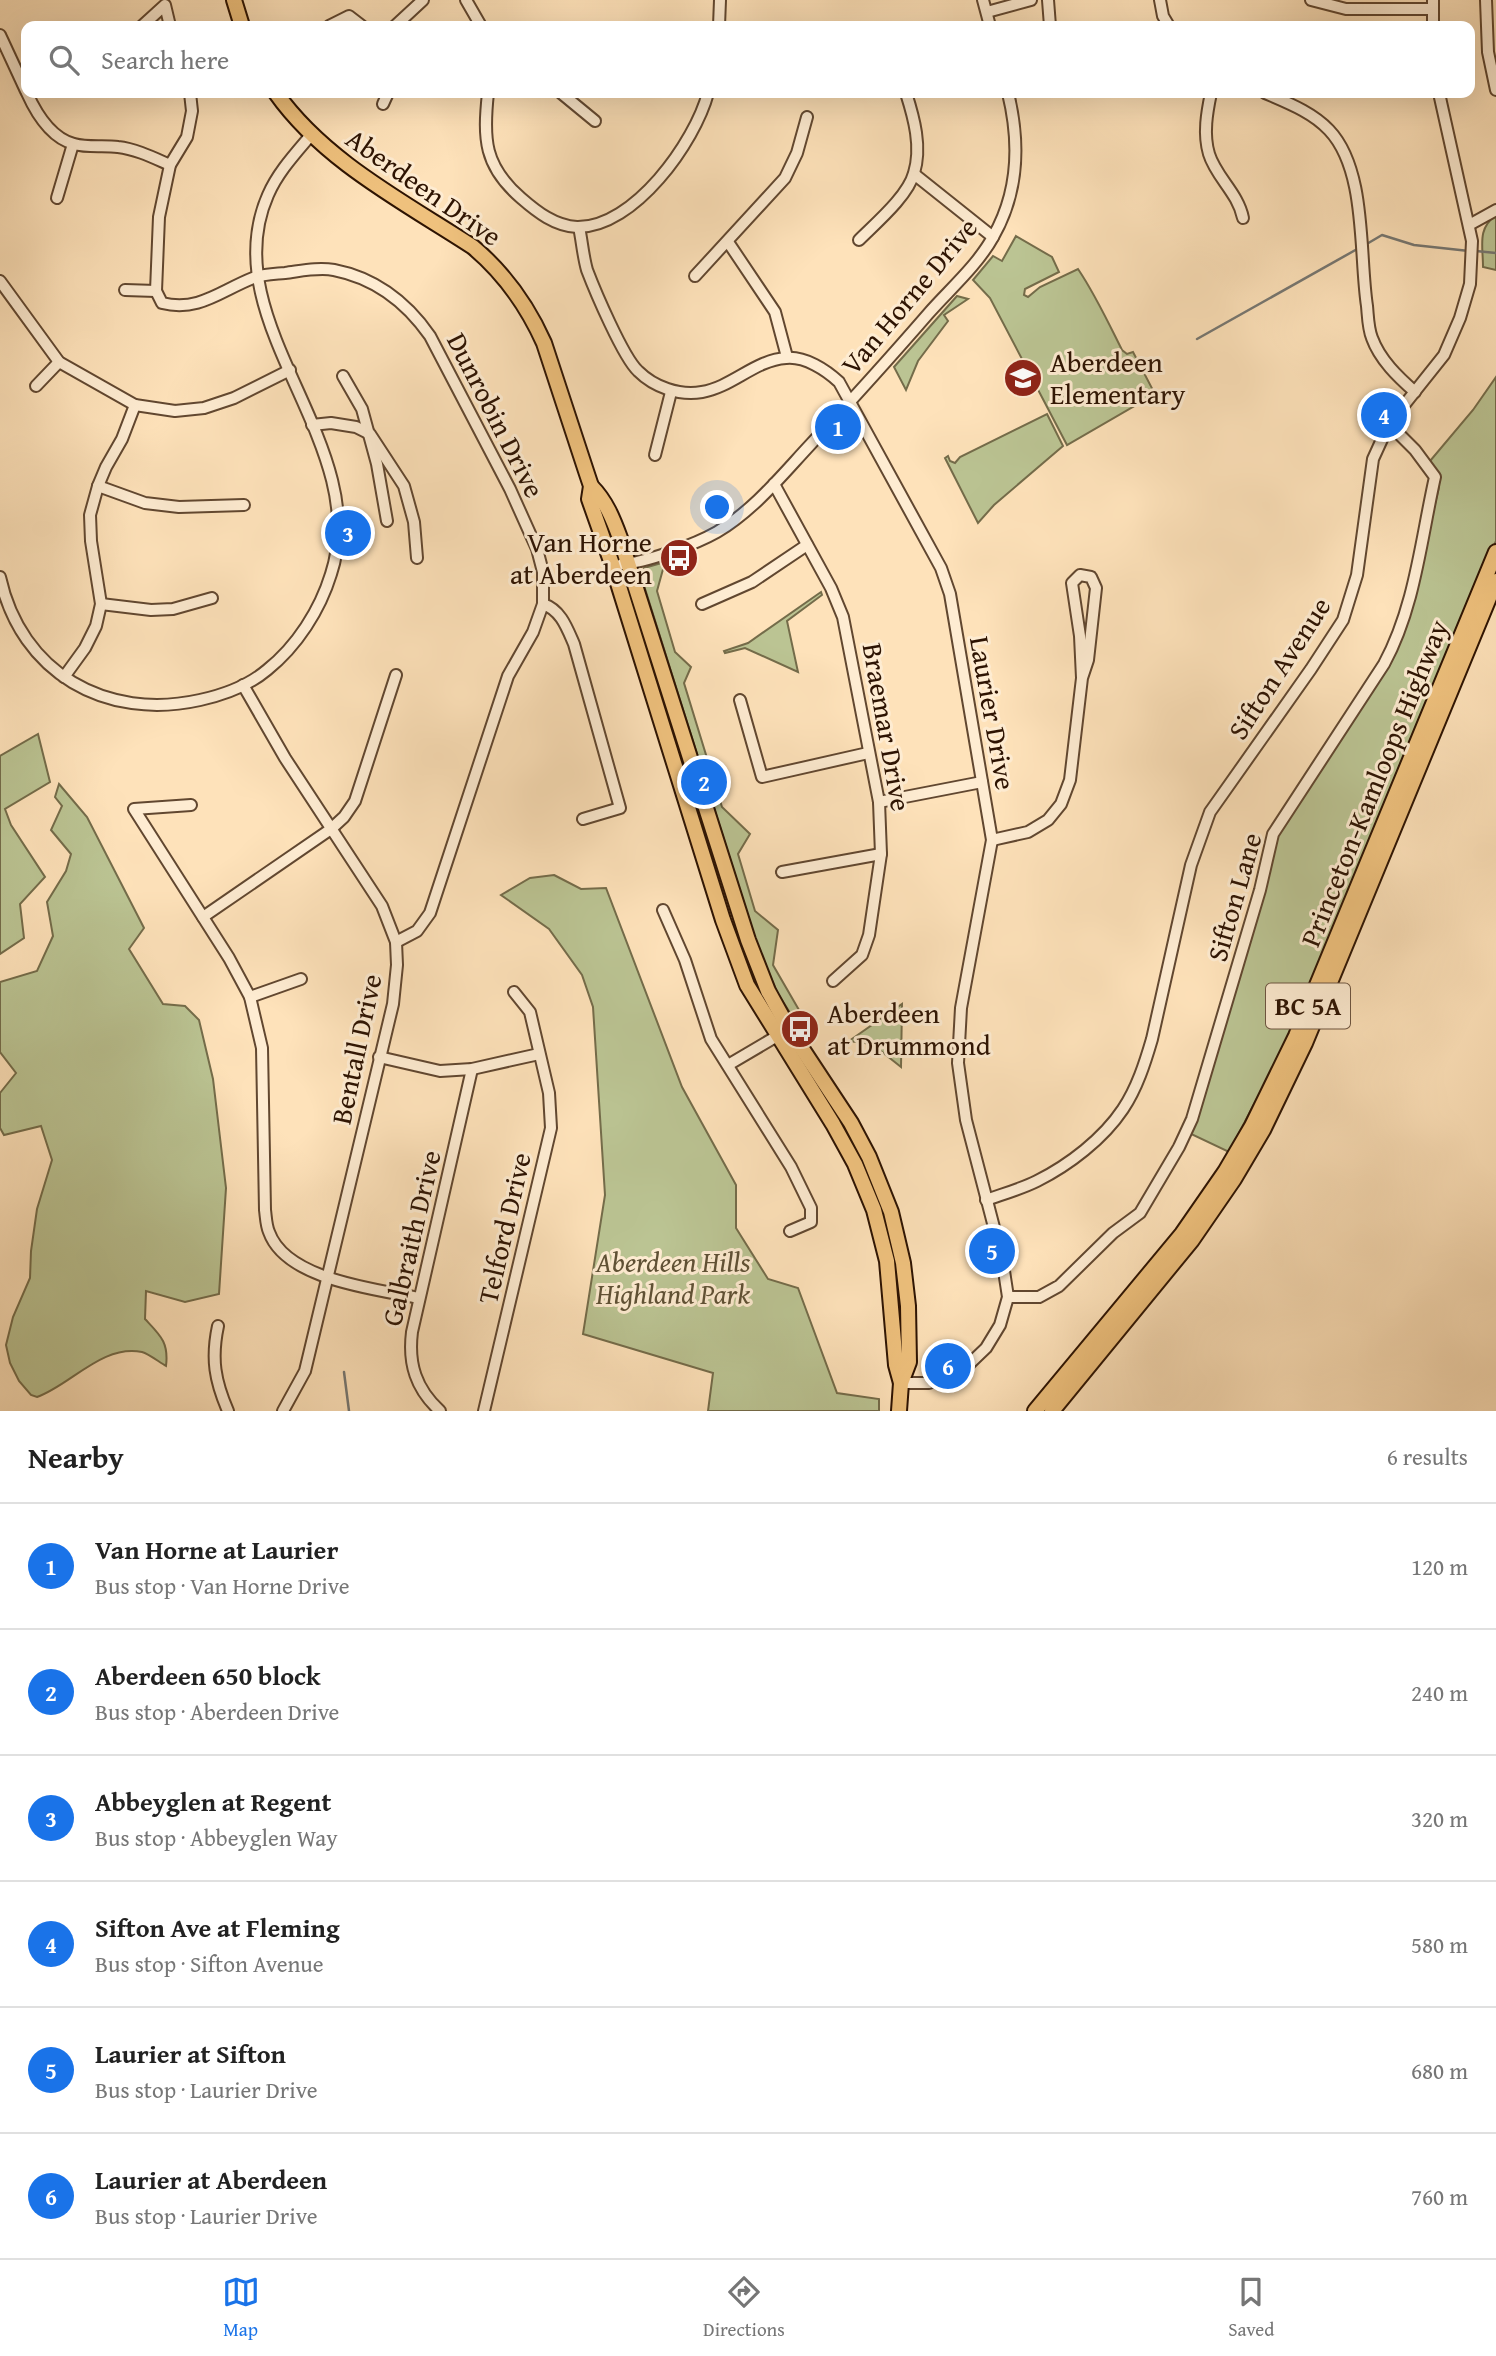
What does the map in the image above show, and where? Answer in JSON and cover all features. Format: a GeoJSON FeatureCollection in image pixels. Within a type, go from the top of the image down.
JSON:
{"type":"FeatureCollection","features":[{"type":"Feature","properties":{"kind":"main road"},"geometry":{"type":"LineString","coordinates":[[234,0],[240,21]]}},
{"type":"Feature","properties":{"kind":"main road","name":"Aberdeen Drive"},"geometry":{"type":"LineString","coordinates":[[279,98],[311,135],[334,155],[473,247],[502,274],[516,292],[544,343],[591,486],[612,516],[748,940],[783,1032],[855,1164],[874,1210],[887,1261],[896,1365],[901,1384],[899,1411]]}},
{"type":"Feature","properties":{"kind":"main road","name":"Aberdeen Drive"},"geometry":{"type":"LineString","coordinates":[[591,486],[589,499],[612,564],[723,920],[747,985],[783,1032]]}},
{"type":"Feature","properties":{"kind":"main road","name":"Princeton-Kamloops Highway"},"geometry":{"type":"LineString","coordinates":[[1035,1411],[1182,1234],[1225,1172],[1252,1126],[1296,1036],[1496,552]]}},
{"type":"Feature","properties":{"kind":"main road","name":"Princeton-Kamloops Highway"},"geometry":{"type":"LineString","coordinates":[[1052,1411],[1192,1240],[1234,1179],[1263,1130],[1305,1043],[1496,581]]}},
{"type":"Feature","properties":{"kind":"street"},"geometry":{"type":"LineString","coordinates":[[400,21],[423,0]]}},
{"type":"Feature","properties":{"kind":"street"},"geometry":{"type":"LineString","coordinates":[[466,0],[478,21]]}},
{"type":"Feature","properties":{"kind":"street"},"geometry":{"type":"LineString","coordinates":[[719,21],[720,0]]}},
{"type":"Feature","properties":{"kind":"street"},"geometry":{"type":"LineString","coordinates":[[983,0],[989,21]]}},
{"type":"Feature","properties":{"kind":"street"},"geometry":{"type":"LineString","coordinates":[[987,12],[1031,0]]}},
{"type":"Feature","properties":{"kind":"street"},"geometry":{"type":"LineString","coordinates":[[1048,0],[1050,21]]}},
{"type":"Feature","properties":{"kind":"street"},"geometry":{"type":"LineString","coordinates":[[1160,0],[1166,21]]}},
{"type":"Feature","properties":{"kind":"street"},"geometry":{"type":"LineString","coordinates":[[1311,0],[1346,9],[1432,5]]}},
{"type":"Feature","properties":{"kind":"street"},"geometry":{"type":"LineString","coordinates":[[1486,0],[1488,52],[1496,90]]}},
{"type":"Feature","properties":{"kind":"street"},"geometry":{"type":"LineString","coordinates":[[147,21],[165,5],[169,21]]}},
{"type":"Feature","properties":{"kind":"street"},"geometry":{"type":"LineString","coordinates":[[339,21],[349,16],[356,21]]}},
{"type":"Feature","properties":{"kind":"street"},"geometry":{"type":"LineString","coordinates":[[0,35],[21,79]]}},
{"type":"Feature","properties":{"kind":"street"},"geometry":{"type":"LineString","coordinates":[[30,98],[36,112],[51,130],[73,144],[120,147],[170,165]]}},
{"type":"Feature","properties":{"kind":"street"},"geometry":{"type":"LineString","coordinates":[[156,291],[159,217],[170,165],[187,137],[192,111],[191,98]]}},
{"type":"Feature","properties":{"kind":"street"},"geometry":{"type":"LineString","coordinates":[[383,104],[386,98]]}},
{"type":"Feature","properties":{"kind":"street"},"geometry":{"type":"LineString","coordinates":[[487,98],[484,126],[487,153],[498,173],[516,194],[541,215],[563,225],[579,227],[611,220],[634,205],[663,173],[689,138],[706,98]]}},
{"type":"Feature","properties":{"kind":"street"},"geometry":{"type":"LineString","coordinates":[[567,98],[595,121]]}},
{"type":"Feature","properties":{"kind":"street"},"geometry":{"type":"LineString","coordinates":[[859,240],[903,193],[914,174],[917,142],[908,98]]}},
{"type":"Feature","properties":{"kind":"street","name":"Van Horne Drive"},"geometry":{"type":"LineString","coordinates":[[612,564],[628,564],[693,544],[745,512],[851,401],[965,272],[993,237],[1011,195],[1016,161],[1015,120],[1009,98]]}},
{"type":"Feature","properties":{"kind":"street"},"geometry":{"type":"LineString","coordinates":[[1210,98],[1206,132],[1209,155],[1241,206],[1243,218]]}},
{"type":"Feature","properties":{"kind":"street"},"geometry":{"type":"LineString","coordinates":[[1276,98],[1305,111],[1331,131],[1346,158],[1356,188],[1364,289],[1371,337],[1384,360],[1415,392]]}},
{"type":"Feature","properties":{"kind":"street","name":"Sifton Avenue"},"geometry":{"type":"LineString","coordinates":[[986,1200],[1034,1183],[1072,1160],[1100,1136],[1123,1109],[1145,1063],[1191,865],[1210,812],[1343,620],[1357,575],[1373,459],[1389,424],[1444,355],[1460,318],[1470,285],[1472,241],[1440,98]]}},
{"type":"Feature","properties":{"kind":"street"},"geometry":{"type":"LineString","coordinates":[[695,276],[785,178],[797,153],[807,117]]}},
{"type":"Feature","properties":{"kind":"street"},"geometry":{"type":"LineString","coordinates":[[0,577],[15,623],[36,653],[64,677],[110,699],[148,706],[179,705],[200,700],[243,685],[266,671],[290,648],[318,607],[332,572],[338,535],[337,505],[330,471],[262,298],[254,256],[258,222],[268,193],[285,165],[311,135]]}},
{"type":"Feature","properties":{"kind":"street"},"geometry":{"type":"LineString","coordinates":[[57,198],[73,144]]}},
{"type":"Feature","properties":{"kind":"street"},"geometry":{"type":"LineString","coordinates":[[914,174],[993,237]]}},
{"type":"Feature","properties":{"kind":"street"},"geometry":{"type":"LineString","coordinates":[[1469,225],[1496,210]]}},
{"type":"Feature","properties":{"kind":"street"},"geometry":{"type":"LineString","coordinates":[[579,227],[587,268],[625,353],[638,371],[671,392],[702,392],[722,386],[760,366],[788,357],[775,312],[728,242]]}},
{"type":"Feature","properties":{"kind":"street","name":"Dunrobin Drive"},"geometry":{"type":"LineString","coordinates":[[125,290],[156,291],[162,303],[178,307],[198,304],[256,277],[333,270],[363,279],[392,295],[415,314],[452,374],[537,549],[543,572],[543,604],[533,632],[508,676],[430,914],[417,931],[396,942]]}},
{"type":"Feature","properties":{"kind":"street"},"geometry":{"type":"LineString","coordinates":[[0,281],[58,362],[135,405],[175,411],[204,408],[234,398],[290,370]]}},
{"type":"Feature","properties":{"kind":"street","name":"Laurier Drive"},"geometry":{"type":"LineString","coordinates":[[788,357],[811,363],[839,382],[941,568],[950,594],[992,840],[961,1008],[958,1063],[966,1119],[1006,1275],[1008,1297],[1000,1325],[986,1348],[962,1370],[929,1383],[901,1384]]}},
{"type":"Feature","properties":{"kind":"street"},"geometry":{"type":"LineString","coordinates":[[36,386],[58,362]]}},
{"type":"Feature","properties":{"kind":"street"},"geometry":{"type":"LineString","coordinates":[[343,376],[362,408],[370,434],[387,522]]}},
{"type":"Feature","properties":{"kind":"street"},"geometry":{"type":"LineString","coordinates":[[656,455],[671,392]]}},
{"type":"Feature","properties":{"kind":"street"},"geometry":{"type":"LineString","coordinates":[[64,677],[85,648],[96,626],[101,604],[91,541],[90,515],[98,486],[122,439],[135,405]]}},
{"type":"Feature","properties":{"kind":"street"},"geometry":{"type":"LineString","coordinates":[[312,425],[331,423],[356,427],[370,434],[404,486],[414,522],[417,558]]}},
{"type":"Feature","properties":{"kind":"street","name":"Sifton Lane"},"geometry":{"type":"LineString","coordinates":[[1008,1297],[1039,1297],[1059,1286],[1113,1233],[1140,1213],[1189,1128],[1260,890],[1273,834],[1384,664],[1393,648],[1408,604],[1434,477],[1415,450],[1389,424]]}},
{"type":"Feature","properties":{"kind":"street","name":"Braemar Drive"},"geometry":{"type":"LineString","coordinates":[[774,484],[835,595],[843,617],[878,802],[881,854],[869,935],[862,955],[833,981]]}},
{"type":"Feature","properties":{"kind":"street"},"geometry":{"type":"LineString","coordinates":[[98,486],[145,502],[178,507],[244,505]]}},
{"type":"Feature","properties":{"kind":"street"},"geometry":{"type":"LineString","coordinates":[[702,604],[752,582],[807,545]]}},
{"type":"Feature","properties":{"kind":"street"},"geometry":{"type":"LineString","coordinates":[[992,840],[1028,832],[1048,820],[1060,804],[1070,780],[1082,678],[1080,636],[1071,589],[1075,578],[1086,574],[1091,577],[1096,588],[1088,660],[1082,678]]}},
{"type":"Feature","properties":{"kind":"street"},"geometry":{"type":"LineString","coordinates":[[101,604],[151,610],[173,609],[212,598]]}},
{"type":"Feature","properties":{"kind":"street"},"geometry":{"type":"LineString","coordinates":[[543,604],[554,608],[574,644],[620,808],[583,819]]}},
{"type":"Feature","properties":{"kind":"street"},"geometry":{"type":"LineString","coordinates":[[203,917],[331,829],[344,817],[355,801],[396,675]]}},
{"type":"Feature","properties":{"kind":"street","name":"Bentall Drive"},"geometry":{"type":"LineString","coordinates":[[243,685],[285,758],[382,906],[396,942],[397,965],[393,1004],[328,1278],[305,1371],[283,1411]]}},
{"type":"Feature","properties":{"kind":"street"},"geometry":{"type":"LineString","coordinates":[[740,700],[762,777],[868,753]]}},
{"type":"Feature","properties":{"kind":"street"},"geometry":{"type":"LineString","coordinates":[[878,802],[982,782]]}},
{"type":"Feature","properties":{"kind":"street"},"geometry":{"type":"LineString","coordinates":[[191,805],[134,809],[229,958],[250,997],[262,1048],[265,1210],[269,1234],[296,1264],[315,1274],[419,1298]]}},
{"type":"Feature","properties":{"kind":"street"},"geometry":{"type":"LineString","coordinates":[[782,872],[881,854]]}},
{"type":"Feature","properties":{"kind":"street"},"geometry":{"type":"LineString","coordinates":[[663,910],[685,960],[711,1039],[791,1167],[811,1208],[811,1222],[790,1231]]}},
{"type":"Feature","properties":{"kind":"street"},"geometry":{"type":"LineString","coordinates":[[250,997],[301,979]]}},
{"type":"Feature","properties":{"kind":"street","name":"Telford Drive"},"geometry":{"type":"LineString","coordinates":[[484,1411],[551,1128],[549,1093],[530,1012],[514,992]]}},
{"type":"Feature","properties":{"kind":"street"},"geometry":{"type":"LineString","coordinates":[[728,1065],[783,1032]]}},
{"type":"Feature","properties":{"kind":"street"},"geometry":{"type":"LineString","coordinates":[[379,1057],[440,1071],[472,1069],[539,1054]]}},
{"type":"Feature","properties":{"kind":"street","name":"Galbraith Drive"},"geometry":{"type":"LineString","coordinates":[[440,1411],[426,1397],[417,1381],[411,1363],[412,1332],[472,1069]]}},
{"type":"Feature","properties":{"kind":"street"},"geometry":{"type":"LineString","coordinates":[[218,1326],[214,1357],[217,1379],[228,1411]]}},
{"type":"Feature","properties":{"kind":"green space"},"geometry":{"type":"Polygon","coordinates":[[[1496,215],[1496,270],[1483,267],[1482,245],[1486,226],[1496,215]]]}},
{"type":"Feature","properties":{"kind":"green space"},"geometry":{"type":"Polygon","coordinates":[[[1016,236],[1052,257],[1059,272],[1025,289],[1024,295],[1028,297],[1040,287],[1078,269],[1122,350],[1127,354],[1133,352],[1155,394],[1067,445],[990,298],[973,280],[993,256],[1002,261],[1016,236]]]}},
{"type":"Feature","properties":{"kind":"green space"},"geometry":{"type":"Polygon","coordinates":[[[957,296],[968,299],[944,315],[948,321],[918,361],[906,390],[894,367],[957,296]]]}},
{"type":"Feature","properties":{"kind":"green space"},"geometry":{"type":"Polygon","coordinates":[[[1496,377],[1496,541],[1428,697],[1284,1047],[1229,1152],[1189,1133],[1278,832],[1406,628],[1439,487],[1430,461],[1473,410],[1496,377]]]}},
{"type":"Feature","properties":{"kind":"green space"},"geometry":{"type":"Polygon","coordinates":[[[1047,414],[1063,446],[994,505],[978,523],[945,458],[948,456],[950,461],[955,463],[960,457],[1047,414]]]}},
{"type":"Feature","properties":{"kind":"green space"},"geometry":{"type":"Polygon","coordinates":[[[665,562],[657,591],[675,652],[691,667],[684,683],[722,807],[750,834],[738,854],[755,911],[778,930],[773,965],[810,1029],[803,1033],[778,994],[760,954],[641,576],[644,568],[665,562]]]}},
{"type":"Feature","properties":{"kind":"green space"},"geometry":{"type":"Polygon","coordinates":[[[821,592],[822,595],[787,621],[798,672],[745,648],[725,653],[724,651],[748,643],[821,592]]]}},
{"type":"Feature","properties":{"kind":"green space"},"geometry":{"type":"Polygon","coordinates":[[[38,734],[50,782],[5,809],[11,825],[45,877],[20,904],[24,938],[0,954],[0,756],[38,734]]]}},
{"type":"Feature","properties":{"kind":"green space"},"geometry":{"type":"Polygon","coordinates":[[[59,784],[87,817],[144,928],[129,949],[163,1004],[185,1006],[199,1020],[213,1079],[226,1188],[219,1294],[185,1302],[146,1291],[145,1319],[165,1345],[166,1366],[142,1352],[113,1354],[37,1397],[31,1395],[19,1381],[10,1363],[6,1345],[13,1317],[30,1278],[37,1209],[52,1160],[41,1126],[4,1135],[0,1128],[0,1093],[16,1073],[0,1052],[0,982],[37,971],[53,936],[47,902],[66,871],[71,854],[51,830],[62,806],[55,797],[59,784]]]}},
{"type":"Feature","properties":{"kind":"green space","name":"Aberdeen Hills Highland Park"},"geometry":{"type":"Polygon","coordinates":[[[554,875],[581,889],[606,888],[682,1087],[736,1185],[736,1228],[768,1279],[798,1288],[837,1393],[879,1399],[879,1411],[708,1411],[713,1373],[583,1334],[605,1195],[593,1007],[582,975],[549,929],[501,895],[530,878],[554,875]]]}},
{"type":"Feature","properties":{"kind":"green space"},"geometry":{"type":"Polygon","coordinates":[[[902,1004],[901,1067],[872,1044],[849,1041],[902,1004]]]}},
{"type":"Feature","properties":{"kind":"waterway"},"geometry":{"type":"LineString","coordinates":[[1365,245],[1382,235],[1414,245],[1469,251]]}},
{"type":"Feature","properties":{"kind":"waterway"},"geometry":{"type":"LineString","coordinates":[[1197,339],[1359,248]]}},
{"type":"Feature","properties":{"kind":"waterway"},"geometry":{"type":"LineString","coordinates":[[1476,251],[1496,253]]}},
{"type":"Feature","properties":{"kind":"waterway"},"geometry":{"type":"LineString","coordinates":[[344,1372],[349,1411]]}},
{"type":"Feature","properties":{"kind":"place","name":"Aberdeen Elementary"},"geometry":{"type":"Point","coordinates":[1023,378]}},
{"type":"Feature","properties":{"kind":"place","name":"Sifton Ave at Fleming"},"geometry":{"type":"Point","coordinates":[1384,415]}},
{"type":"Feature","properties":{"kind":"place","name":"Van Horne at Laurier"},"geometry":{"type":"Point","coordinates":[838,427]}},
{"type":"Feature","properties":{"kind":"place","name":"Abbeyglen at Regent"},"geometry":{"type":"Point","coordinates":[348,533]}},
{"type":"Feature","properties":{"kind":"place","name":"Van Horne at Aberdeen"},"geometry":{"type":"Point","coordinates":[679,558]}},
{"type":"Feature","properties":{"kind":"place","name":"Aberdeen 650 block"},"geometry":{"type":"Point","coordinates":[704,782]}},
{"type":"Feature","properties":{"kind":"place","name":"Aberdeen at Drummond"},"geometry":{"type":"Point","coordinates":[800,1029]}},
{"type":"Feature","properties":{"kind":"place","name":"Laurier at Sifton"},"geometry":{"type":"Point","coordinates":[992,1251]}},
{"type":"Feature","properties":{"kind":"place","name":"Laurier at Aberdeen"},"geometry":{"type":"Point","coordinates":[948,1366]}}]}
